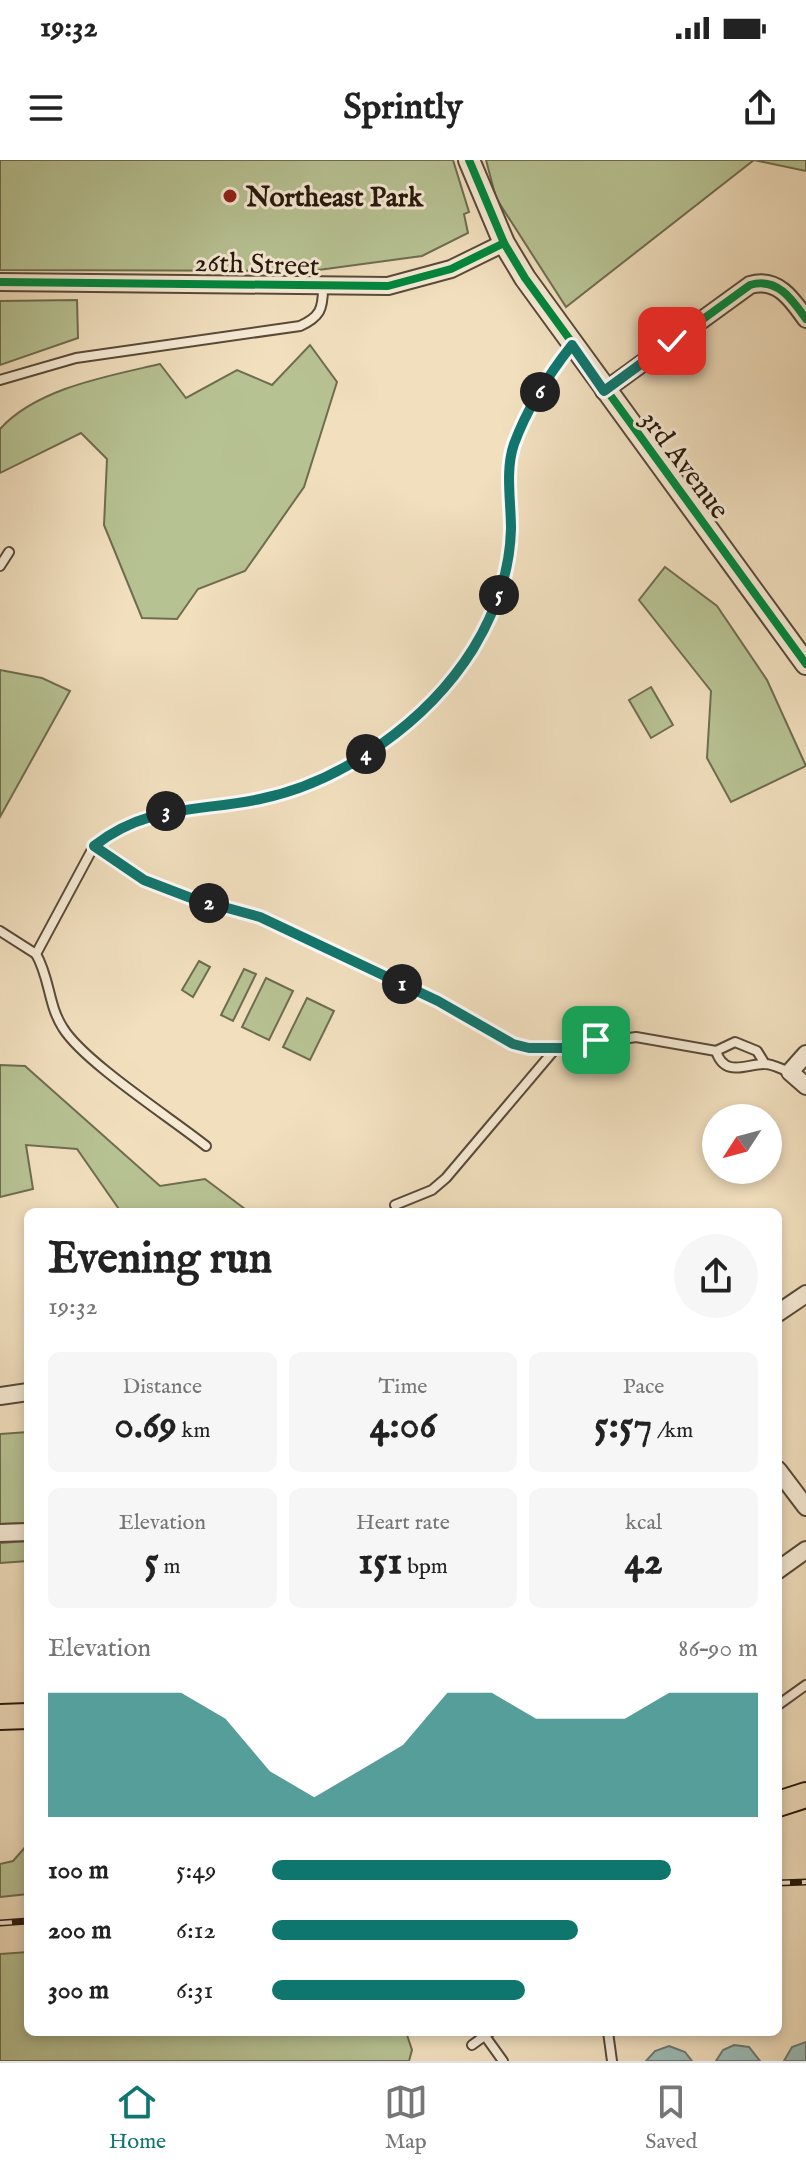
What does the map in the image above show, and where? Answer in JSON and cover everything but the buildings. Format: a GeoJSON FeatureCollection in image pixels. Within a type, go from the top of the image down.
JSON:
{"type":"FeatureCollection","features":[{"type":"Feature","properties":{"kind":"main road"},"geometry":{"type":"LineString","coordinates":[[0,1717],[24,1716]]}},
{"type":"Feature","properties":{"kind":"main road"},"geometry":{"type":"LineString","coordinates":[[782,1803],[806,1795]]}},
{"type":"Feature","properties":{"kind":"street","name":"3rd Avenue"},"geometry":{"type":"LineString","coordinates":[[469,160],[504,243],[572,345],[806,664]]}},
{"type":"Feature","properties":{"kind":"street","name":"26th Street"},"geometry":{"type":"LineString","coordinates":[[0,282],[171,282],[323,288],[388,286],[427,277],[504,243]]}},
{"type":"Feature","properties":{"kind":"street"},"geometry":{"type":"LineString","coordinates":[[604,391],[739,291],[764,283],[781,288],[806,319]]}},
{"type":"Feature","properties":{"kind":"street"},"geometry":{"type":"LineString","coordinates":[[806,1054],[790,1072],[806,1086]]}},
{"type":"Feature","properties":{"kind":"street"},"geometry":{"type":"LineString","coordinates":[[782,1310],[806,1294]]}},
{"type":"Feature","properties":{"kind":"street"},"geometry":{"type":"LineString","coordinates":[[0,1396],[24,1393]]}},
{"type":"Feature","properties":{"kind":"street"},"geometry":{"type":"LineString","coordinates":[[782,1475],[806,1507]]}},
{"type":"Feature","properties":{"kind":"street"},"geometry":{"type":"LineString","coordinates":[[0,1533],[24,1532]]}},
{"type":"Feature","properties":{"kind":"street"},"geometry":{"type":"LineString","coordinates":[[782,1567],[806,1550]]}},
{"type":"Feature","properties":{"kind":"lane"},"geometry":{"type":"LineString","coordinates":[[0,380],[76,358],[300,326],[316,319],[323,306],[323,288]]}},
{"type":"Feature","properties":{"kind":"lane"},"geometry":{"type":"LineString","coordinates":[[36,954],[94,846],[127,823],[158,813],[262,799],[312,782],[354,762],[392,735],[452,677],[488,623],[507,562],[509,470],[514,445],[551,372],[572,345]]}},
{"type":"Feature","properties":{"kind":"lane"},"geometry":{"type":"LineString","coordinates":[[0,566],[9,552]]}},
{"type":"Feature","properties":{"kind":"lane"},"geometry":{"type":"LineString","coordinates":[[94,846],[144,880],[191,898],[260,917],[438,1001],[513,1044],[529,1048],[556,1048],[636,1037],[716,1051],[735,1042],[757,1051],[765,1064]]}},
{"type":"Feature","properties":{"kind":"lane"},"geometry":{"type":"LineString","coordinates":[[0,931],[36,954],[47,972],[55,1015],[76,1045],[206,1146]]}},
{"type":"Feature","properties":{"kind":"lane"},"geometry":{"type":"LineString","coordinates":[[395,1205],[432,1190],[446,1178],[556,1048]]}},
{"type":"Feature","properties":{"kind":"lane"},"geometry":{"type":"LineString","coordinates":[[716,1051],[725,1064],[736,1068],[765,1064],[790,1072]]}},
{"type":"Feature","properties":{"kind":"lane"},"geometry":{"type":"LineString","coordinates":[[782,1702],[806,1685]]}},
{"type":"Feature","properties":{"kind":"lane"},"geometry":{"type":"LineString","coordinates":[[472,2045],[485,2036]]}},
{"type":"Feature","properties":{"kind":"lane"},"geometry":{"type":"LineString","coordinates":[[489,2036],[503,2061]]}},
{"type":"Feature","properties":{"kind":"lane"},"geometry":{"type":"LineString","coordinates":[[609,2036],[612,2061]]}},
{"type":"Feature","properties":{"kind":"green space","name":"Northeast Park"},"geometry":{"type":"Polygon","coordinates":[[[0,160],[453,160],[469,212],[464,214],[468,233],[422,256],[311,271],[0,270],[0,160]]]}},
{"type":"Feature","properties":{"kind":"green space"},"geometry":{"type":"Polygon","coordinates":[[[486,160],[754,160],[566,307],[496,198],[486,160]]]}},
{"type":"Feature","properties":{"kind":"green space"},"geometry":{"type":"Polygon","coordinates":[[[754,160],[806,160],[806,171],[754,160]]]}},
{"type":"Feature","properties":{"kind":"green space"},"geometry":{"type":"Polygon","coordinates":[[[77,300],[78,338],[0,365],[0,301],[77,300]]]}},
{"type":"Feature","properties":{"kind":"green space"},"geometry":{"type":"Polygon","coordinates":[[[310,345],[337,382],[304,487],[245,571],[198,589],[177,619],[142,618],[104,525],[107,459],[81,433],[0,473],[0,429],[33,403],[53,394],[97,379],[160,364],[186,398],[237,370],[272,385],[310,345]]]}},
{"type":"Feature","properties":{"kind":"green space"},"geometry":{"type":"Polygon","coordinates":[[[665,567],[717,606],[767,680],[806,766],[731,802],[707,758],[711,691],[639,600],[665,567]]]}},
{"type":"Feature","properties":{"kind":"green space"},"geometry":{"type":"Polygon","coordinates":[[[0,670],[42,678],[70,691],[0,817],[0,670]]]}},
{"type":"Feature","properties":{"kind":"green space"},"geometry":{"type":"Polygon","coordinates":[[[651,687],[673,725],[651,738],[629,700],[651,687]]]}},
{"type":"Feature","properties":{"kind":"green space"},"geometry":{"type":"Polygon","coordinates":[[[199,961],[210,967],[193,997],[182,990],[199,961]]]}},
{"type":"Feature","properties":{"kind":"green space"},"geometry":{"type":"Polygon","coordinates":[[[244,969],[256,974],[233,1021],[221,1015],[244,969]]]}},
{"type":"Feature","properties":{"kind":"green space"},"geometry":{"type":"Polygon","coordinates":[[[266,978],[293,991],[269,1040],[242,1027],[266,978]]]}},
{"type":"Feature","properties":{"kind":"green space"},"geometry":{"type":"Polygon","coordinates":[[[307,998],[334,1011],[310,1060],[283,1047],[307,998]]]}},
{"type":"Feature","properties":{"kind":"green space"},"geometry":{"type":"Polygon","coordinates":[[[0,1065],[25,1066],[160,1186],[205,1179],[244,1208],[118,1208],[77,1149],[26,1145],[33,1189],[0,1197],[0,1065]]]}},
{"type":"Feature","properties":{"kind":"green space"},"geometry":{"type":"Polygon","coordinates":[[[24,1432],[24,1523],[0,1524],[0,1434],[24,1432]]]}},
{"type":"Feature","properties":{"kind":"green space"},"geometry":{"type":"Polygon","coordinates":[[[24,1541],[24,1561],[0,1563],[0,1543],[24,1541]]]}},
{"type":"Feature","properties":{"kind":"green space"},"geometry":{"type":"Polygon","coordinates":[[[24,1849],[24,1894],[0,1897],[0,1864],[13,1861],[24,1849]]]}},
{"type":"Feature","properties":{"kind":"green space"},"geometry":{"type":"Polygon","coordinates":[[[24,1952],[24,2036],[407,2036],[412,2050],[409,2061],[0,2061],[0,1954],[24,1952]]]}},
{"type":"Feature","properties":{"kind":"water"},"geometry":{"type":"Polygon","coordinates":[[[806,2042],[806,2061],[784,2061],[792,2047],[806,2042]]]}},
{"type":"Feature","properties":{"kind":"water"},"geometry":{"type":"Polygon","coordinates":[[[734,2045],[749,2047],[760,2061],[716,2061],[723,2050],[734,2045]]]}},
{"type":"Feature","properties":{"kind":"water"},"geometry":{"type":"Polygon","coordinates":[[[669,2046],[685,2052],[692,2061],[646,2061],[655,2051],[669,2046]]]}},
{"type":"Feature","properties":{"kind":"railway"},"geometry":{"type":"LineString","coordinates":[[782,1883],[806,1882]]}},
{"type":"Feature","properties":{"kind":"railway"},"geometry":{"type":"LineString","coordinates":[[0,1923],[24,1921]]}},
{"type":"Feature","properties":{"kind":"cycle path"},"geometry":{"type":"LineString","coordinates":[[469,160],[504,243],[525,278],[806,664]]}},
{"type":"Feature","properties":{"kind":"cycle path"},"geometry":{"type":"LineString","coordinates":[[0,282],[388,286],[451,269],[504,243]]}},
{"type":"Feature","properties":{"kind":"cycle path"},"geometry":{"type":"LineString","coordinates":[[604,391],[750,285],[760,283],[776,287],[789,297],[806,319]]}},
{"type":"Feature","properties":{"kind":"place","name":"Northeast Park"},"geometry":{"type":"Point","coordinates":[230,196]}},
{"type":"Feature","properties":{"kind":"route"},"geometry":{"type":"LineString","coordinates":[[596,1040],[562,1048],[529,1048],[513,1044],[438,1001],[260,917],[191,898],[144,880],[94,846],[127,823],[158,813],[262,799],[312,782],[354,762],[392,735],[452,677],[488,623],[507,562],[511,531],[509,470],[514,445],[551,372],[572,345],[604,391],[672,341]]}}]}
